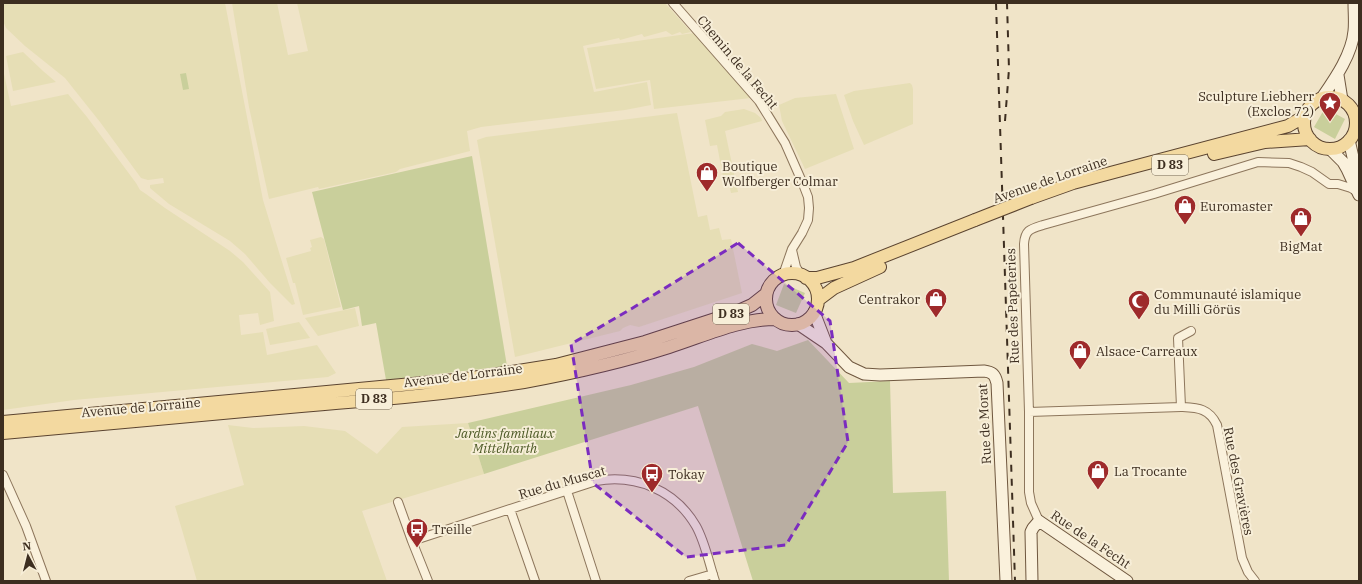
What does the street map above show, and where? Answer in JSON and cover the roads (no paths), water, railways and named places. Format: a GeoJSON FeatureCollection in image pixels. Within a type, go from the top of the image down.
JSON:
{"type":"FeatureCollection","features":[{"type":"Feature","properties":{"kind":"main road"},"geometry":{"type":"LineString","coordinates":[[1328,97],[1350,104],[1357,125],[1349,140],[1337,148],[1330,149],[1323,148],[1310,139],[1304,124],[1305,116],[1314,102],[1328,97]]}},
{"type":"Feature","properties":{"kind":"main road","name":"Avenue de Lorraine"},"geometry":{"type":"LineString","coordinates":[[803,276],[817,278],[854,268],[977,224],[1033,202],[1073,183],[1288,126],[1305,116]]}},
{"type":"Feature","properties":{"kind":"main road","name":"Avenue de Lorraine"},"geometry":{"type":"LineString","coordinates":[[1033,202],[1246,146],[1265,142],[1310,139]]}},
{"type":"Feature","properties":{"kind":"main road","name":"Avenue de Lorraine"},"geometry":{"type":"LineString","coordinates":[[816,306],[834,288],[869,271],[977,224]]}},
{"type":"Feature","properties":{"kind":"main road"},"geometry":{"type":"LineString","coordinates":[[791,273],[803,276],[813,284],[817,292],[816,306],[810,317],[798,324],[790,325],[782,323],[770,314],[767,308],[766,294],[772,282],[783,275],[791,273]]}},
{"type":"Feature","properties":{"kind":"main road","name":"Avenue de Lorraine"},"geometry":{"type":"LineString","coordinates":[[3,422],[459,380],[556,365],[645,342],[734,313],[752,305],[766,294]]}},
{"type":"Feature","properties":{"kind":"main road","name":"Avenue de Lorraine"},"geometry":{"type":"LineString","coordinates":[[3,433],[469,390],[558,376],[648,353],[738,324],[775,319]]}},
{"type":"Feature","properties":{"kind":"street","name":"Chemin de la Fecht"},"geometry":{"type":"LineString","coordinates":[[673,3],[759,101],[785,143],[803,184],[808,198],[808,220],[792,249],[783,275]]}},
{"type":"Feature","properties":{"kind":"street"},"geometry":{"type":"LineString","coordinates":[[1321,99],[1338,75],[1352,43],[1354,32],[1354,3]]}},
{"type":"Feature","properties":{"kind":"street"},"geometry":{"type":"LineString","coordinates":[[1338,75],[1350,104]]}},
{"type":"Feature","properties":{"kind":"street"},"geometry":{"type":"LineString","coordinates":[[1349,140],[1358,190]]}},
{"type":"Feature","properties":{"kind":"street"},"geometry":{"type":"LineString","coordinates":[[1330,149],[1343,162],[1358,190]]}},
{"type":"Feature","properties":{"kind":"street","name":"Rue des Papeteries"},"geometry":{"type":"LineString","coordinates":[[1039,521],[1031,503],[1029,492],[1029,412],[1024,244],[1027,233],[1032,228],[1154,194],[1258,162],[1289,163],[1300,166],[1312,172],[1329,184],[1338,184],[1358,190]]}},
{"type":"Feature","properties":{"kind":"street"},"geometry":{"type":"LineString","coordinates":[[1338,184],[1347,169]]}},
{"type":"Feature","properties":{"kind":"street"},"geometry":{"type":"LineString","coordinates":[[792,249],[796,267],[803,276]]}},
{"type":"Feature","properties":{"kind":"street","name":"Rue de Morat"},"geometry":{"type":"LineString","coordinates":[[816,306],[826,343]]}},
{"type":"Feature","properties":{"kind":"street","name":"Rue de Morat"},"geometry":{"type":"LineString","coordinates":[[798,324],[826,343],[848,367],[864,374],[880,375],[984,371],[993,374],[997,383],[1006,581]]}},
{"type":"Feature","properties":{"kind":"street"},"geometry":{"type":"LineString","coordinates":[[1181,407],[1178,338],[1191,331]]}},
{"type":"Feature","properties":{"kind":"street","name":"Rue des Gravières"},"geometry":{"type":"LineString","coordinates":[[1029,412],[1181,407],[1195,408],[1206,411],[1214,417],[1217,425],[1242,558],[1254,581]]}},
{"type":"Feature","properties":{"kind":"street"},"geometry":{"type":"LineString","coordinates":[[3,475],[26,526],[46,581]]}},
{"type":"Feature","properties":{"kind":"street","name":"Rue du Muscat"},"geometry":{"type":"LineString","coordinates":[[412,541],[596,481],[618,478],[648,485],[665,493],[688,513],[696,527],[714,577]]}},
{"type":"Feature","properties":{"kind":"street"},"geometry":{"type":"LineString","coordinates":[[567,491],[596,581]]}},
{"type":"Feature","properties":{"kind":"street"},"geometry":{"type":"LineString","coordinates":[[398,502],[428,581]]}},
{"type":"Feature","properties":{"kind":"street"},"geometry":{"type":"LineString","coordinates":[[510,510],[535,581]]}},
{"type":"Feature","properties":{"kind":"street"},"geometry":{"type":"LineString","coordinates":[[1032,581],[1031,532],[1039,521]]}},
{"type":"Feature","properties":{"kind":"street","name":"Rue de la Fecht"},"geometry":{"type":"LineString","coordinates":[[1039,521],[1127,581]]}},
{"type":"Feature","properties":{"kind":"street"},"geometry":{"type":"LineString","coordinates":[[689,581],[714,577]]}},
{"type":"Feature","properties":{"kind":"railway"},"geometry":{"type":"LineString","coordinates":[[996,3],[1015,581]]}},
{"type":"Feature","properties":{"kind":"railway"},"geometry":{"type":"LineString","coordinates":[[1005,121],[1009,69],[1007,3]]}},
{"type":"Feature","properties":{"kind":"place","name":"Sculpture Liebherr (Exclos 72)"},"geometry":{"type":"Point","coordinates":[1330,122]}},
{"type":"Feature","properties":{"kind":"place","name":"Boutique Wolfberger Colmar"},"geometry":{"type":"Point","coordinates":[707,192]}},
{"type":"Feature","properties":{"kind":"place","name":"Euromaster"},"geometry":{"type":"Point","coordinates":[1185,226]}},
{"type":"Feature","properties":{"kind":"place","name":"BigMat"},"geometry":{"type":"Point","coordinates":[1301,238]}},
{"type":"Feature","properties":{"kind":"place","name":"Centrakor"},"geometry":{"type":"Point","coordinates":[936,318]}},
{"type":"Feature","properties":{"kind":"place","name":"Communauté islamique du Milli Görüs"},"geometry":{"type":"Point","coordinates":[1139,320]}},
{"type":"Feature","properties":{"kind":"place","name":"Alsace-Carreaux"},"geometry":{"type":"Point","coordinates":[1080,370]}},
{"type":"Feature","properties":{"kind":"place","name":"La Trocante"},"geometry":{"type":"Point","coordinates":[1098,490]}},
{"type":"Feature","properties":{"kind":"place","name":"Tokay"},"geometry":{"type":"Point","coordinates":[652,494]}},
{"type":"Feature","properties":{"kind":"place","name":"Treille"},"geometry":{"type":"Point","coordinates":[417,548]}},
{"type":"Feature","properties":{"kind":"park label","name":"Jardins familiaux Mittelharth"},"geometry":{"type":"Point","coordinates":[505,440]}}]}
